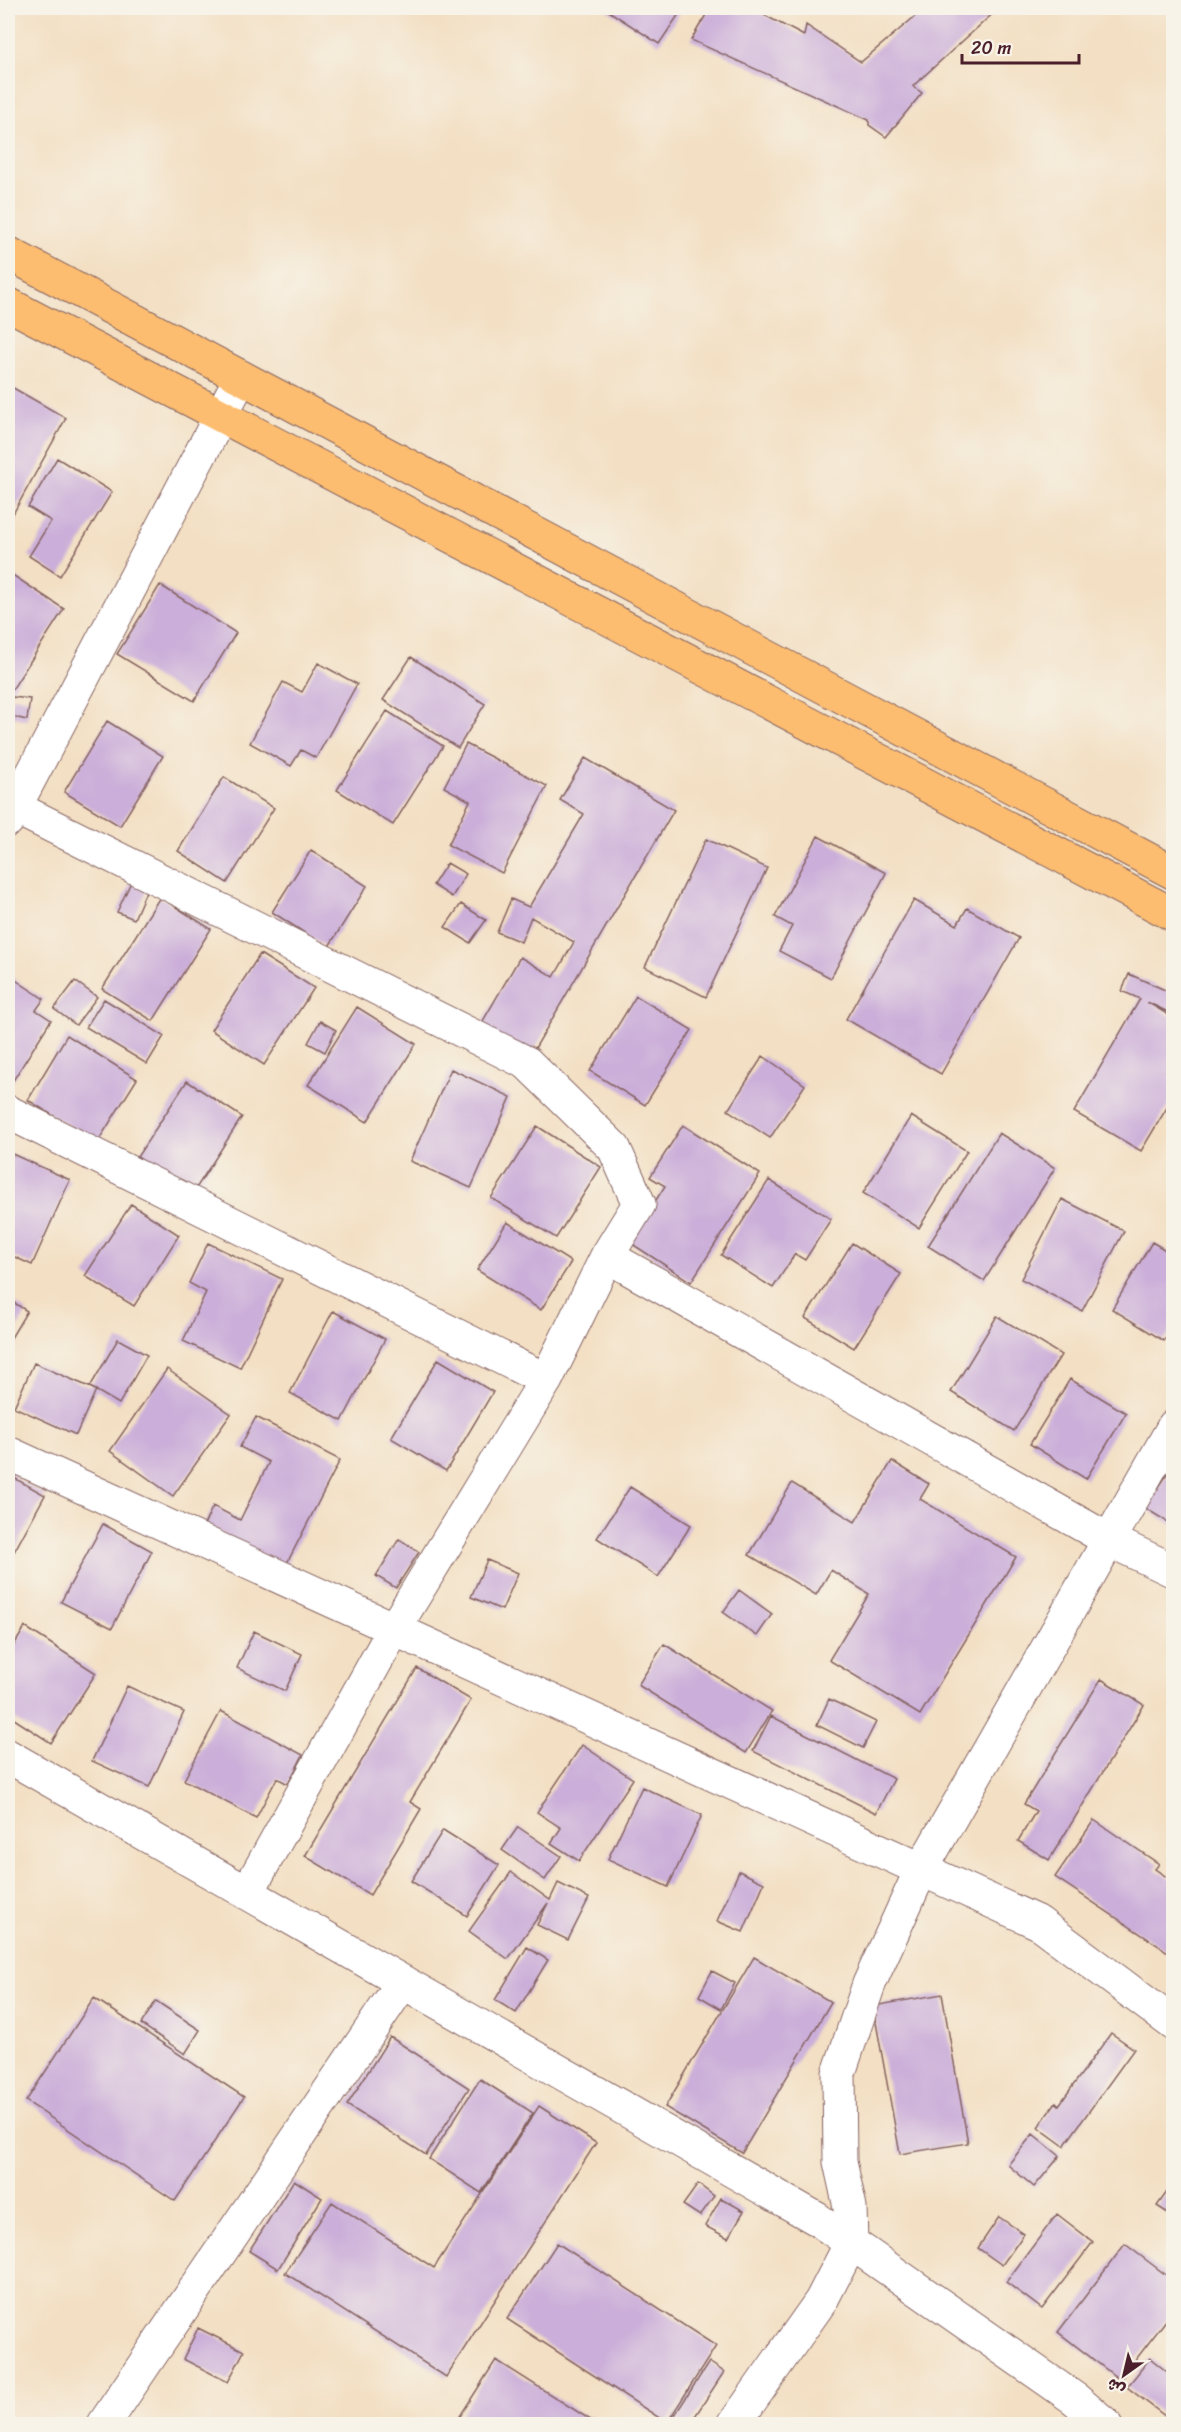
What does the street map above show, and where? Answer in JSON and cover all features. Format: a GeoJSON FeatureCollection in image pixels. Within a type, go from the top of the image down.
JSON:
{"type":"FeatureCollection","features":[{"type":"Feature","properties":{"kind":"main road"},"geometry":{"type":"LineString","coordinates":[[8,253],[1173,873]]}},
{"type":"Feature","properties":{"kind":"main road"},"geometry":{"type":"LineString","coordinates":[[8,304],[1173,915]]}},
{"type":"Feature","properties":{"kind":"street"},"geometry":{"type":"LineString","coordinates":[[241,377],[11,814],[527,1063],[614,1148],[639,1204],[607,1256],[546,1380],[394,1629],[247,1893]]}},
{"type":"Feature","properties":{"kind":"street"},"geometry":{"type":"LineString","coordinates":[[8,1112],[546,1380]]}},
{"type":"Feature","properties":{"kind":"street"},"geometry":{"type":"LineString","coordinates":[[607,1256],[1109,1540],[1173,1571]]}},
{"type":"Feature","properties":{"kind":"street"},"geometry":{"type":"LineString","coordinates":[[734,2424],[821,2301],[851,2243],[850,2207],[840,2162],[839,2073],[869,1984],[921,1870],[1173,1426]]}},
{"type":"Feature","properties":{"kind":"street"},"geometry":{"type":"LineString","coordinates":[[8,1454],[1039,1923],[1173,2024]]}},
{"type":"Feature","properties":{"kind":"street"},"geometry":{"type":"LineString","coordinates":[[8,1756],[817,2219],[1075,2399],[1104,2424]]}},
{"type":"Feature","properties":{"kind":"street"},"geometry":{"type":"LineString","coordinates":[[104,2424],[403,1983]]}},
{"type":"Feature","properties":{"kind":"building"},"geometry":{"type":"Polygon","coordinates":[[[604,8],[683,8],[659,44],[604,8]]]}},
{"type":"Feature","properties":{"kind":"building"},"geometry":{"type":"Polygon","coordinates":[[[710,8],[751,8],[804,36],[806,25],[861,62],[925,8],[999,8],[913,86],[922,93],[886,137],[869,125],[869,120],[691,40],[710,8]]]}},
{"type":"Feature","properties":{"kind":"building"},"geometry":{"type":"Polygon","coordinates":[[[8,385],[66,418],[8,523],[8,385]]]}},
{"type":"Feature","properties":{"kind":"building"},"geometry":{"type":"Polygon","coordinates":[[[57,458],[112,492],[60,576],[29,556],[51,521],[28,507],[57,458]]]}},
{"type":"Feature","properties":{"kind":"building"},"geometry":{"type":"Polygon","coordinates":[[[8,572],[64,609],[8,696],[8,572]]]}},
{"type":"Feature","properties":{"kind":"building"},"geometry":{"type":"Polygon","coordinates":[[[160,585],[236,633],[194,701],[117,654],[160,585]]]}},
{"type":"Feature","properties":{"kind":"building"},"geometry":{"type":"Polygon","coordinates":[[[411,657],[485,704],[458,748],[383,700],[411,657]]]}},
{"type":"Feature","properties":{"kind":"building"},"geometry":{"type":"Polygon","coordinates":[[[318,663],[357,684],[316,758],[301,750],[291,766],[250,743],[283,682],[302,692],[318,663]]]}},
{"type":"Feature","properties":{"kind":"building"},"geometry":{"type":"Polygon","coordinates":[[[12,697],[30,699],[27,720],[9,716],[12,697]]]}},
{"type":"Feature","properties":{"kind":"building"},"geometry":{"type":"Polygon","coordinates":[[[387,711],[443,746],[393,825],[337,790],[387,711]]]}},
{"type":"Feature","properties":{"kind":"building"},"geometry":{"type":"Polygon","coordinates":[[[107,721],[163,756],[120,826],[64,792],[107,721]]]}},
{"type":"Feature","properties":{"kind":"building"},"geometry":{"type":"Polygon","coordinates":[[[466,744],[547,786],[502,873],[448,845],[470,801],[444,787],[466,744]]]}},
{"type":"Feature","properties":{"kind":"building"},"geometry":{"type":"Polygon","coordinates":[[[585,758],[674,810],[527,1062],[476,1033],[520,957],[554,977],[574,942],[531,917],[521,942],[497,932],[511,899],[529,907],[584,814],[560,800],[585,758]]]}},
{"type":"Feature","properties":{"kind":"building"},"geometry":{"type":"Polygon","coordinates":[[[224,777],[274,808],[227,883],[178,851],[224,777]]]}},
{"type":"Feature","properties":{"kind":"building"},"geometry":{"type":"Polygon","coordinates":[[[818,836],[886,873],[831,978],[779,951],[792,926],[775,917],[818,836]]]}},
{"type":"Feature","properties":{"kind":"building"},"geometry":{"type":"Polygon","coordinates":[[[706,839],[767,868],[706,997],[645,967],[706,839]]]}},
{"type":"Feature","properties":{"kind":"building"},"geometry":{"type":"Polygon","coordinates":[[[311,850],[367,886],[328,948],[272,912],[311,850]]]}},
{"type":"Feature","properties":{"kind":"building"},"geometry":{"type":"Polygon","coordinates":[[[447,863],[466,874],[452,897],[433,885],[447,863]]]}},
{"type":"Feature","properties":{"kind":"building"},"geometry":{"type":"Polygon","coordinates":[[[131,882],[147,889],[134,919],[117,912],[131,882]]]}},
{"type":"Feature","properties":{"kind":"building"},"geometry":{"type":"Polygon","coordinates":[[[160,897],[211,929],[153,1021],[102,989],[160,897]]]}},
{"type":"Feature","properties":{"kind":"building"},"geometry":{"type":"Polygon","coordinates":[[[914,900],[957,925],[967,908],[1019,938],[941,1074],[846,1019],[914,900]]]}},
{"type":"Feature","properties":{"kind":"building"},"geometry":{"type":"Polygon","coordinates":[[[461,904],[486,920],[470,943],[445,927],[461,904]]]}},
{"type":"Feature","properties":{"kind":"building"},"geometry":{"type":"Polygon","coordinates":[[[260,954],[314,988],[264,1065],[211,1030],[260,954]]]}},
{"type":"Feature","properties":{"kind":"building"},"geometry":{"type":"Polygon","coordinates":[[[1129,974],[1174,994],[1168,1012],[1147,1002],[1174,1018],[1174,1096],[1141,1151],[1074,1112],[1140,999],[1122,991],[1129,974]]]}},
{"type":"Feature","properties":{"kind":"building"},"geometry":{"type":"Polygon","coordinates":[[[8,975],[44,999],[36,1010],[51,1020],[11,1084],[8,1082],[8,975]]]}},
{"type":"Feature","properties":{"kind":"building"},"geometry":{"type":"Polygon","coordinates":[[[75,981],[97,997],[76,1025],[54,1009],[75,981]]]}},
{"type":"Feature","properties":{"kind":"building"},"geometry":{"type":"Polygon","coordinates":[[[636,996],[692,1030],[645,1105],[590,1071],[636,996]]]}},
{"type":"Feature","properties":{"kind":"building"},"geometry":{"type":"Polygon","coordinates":[[[104,999],[164,1036],[147,1064],[86,1027],[104,999]]]}},
{"type":"Feature","properties":{"kind":"building"},"geometry":{"type":"Polygon","coordinates":[[[357,1007],[416,1044],[367,1122],[308,1085],[357,1007]]]}},
{"type":"Feature","properties":{"kind":"building"},"geometry":{"type":"Polygon","coordinates":[[[320,1021],[336,1030],[325,1052],[308,1043],[320,1021]]]}},
{"type":"Feature","properties":{"kind":"building"},"geometry":{"type":"Polygon","coordinates":[[[67,1035],[137,1079],[97,1143],[28,1100],[67,1035]]]}},
{"type":"Feature","properties":{"kind":"building"},"geometry":{"type":"Polygon","coordinates":[[[763,1056],[805,1085],[770,1138],[728,1110],[763,1056]]]}},
{"type":"Feature","properties":{"kind":"building"},"geometry":{"type":"Polygon","coordinates":[[[451,1069],[511,1097],[471,1188],[410,1161],[451,1069]]]}},
{"type":"Feature","properties":{"kind":"building"},"geometry":{"type":"Polygon","coordinates":[[[187,1081],[242,1117],[193,1193],[137,1157],[187,1081]]]}},
{"type":"Feature","properties":{"kind":"building"},"geometry":{"type":"Polygon","coordinates":[[[911,1116],[967,1151],[919,1228],[863,1193],[911,1116]]]}},
{"type":"Feature","properties":{"kind":"building"},"geometry":{"type":"Polygon","coordinates":[[[683,1125],[760,1174],[691,1282],[629,1242],[665,1186],[650,1177],[683,1125]]]}},
{"type":"Feature","properties":{"kind":"building"},"geometry":{"type":"Polygon","coordinates":[[[537,1126],[601,1167],[556,1238],[491,1198],[537,1126]]]}},
{"type":"Feature","properties":{"kind":"building"},"geometry":{"type":"Polygon","coordinates":[[[999,1133],[1055,1168],[984,1281],[928,1246],[999,1133]]]}},
{"type":"Feature","properties":{"kind":"building"},"geometry":{"type":"Polygon","coordinates":[[[10,1153],[70,1180],[32,1265],[8,1254],[8,1158],[10,1153]]]}},
{"type":"Feature","properties":{"kind":"building"},"geometry":{"type":"Polygon","coordinates":[[[769,1180],[831,1219],[805,1260],[795,1254],[773,1288],[721,1255],[769,1180]]]}},
{"type":"Feature","properties":{"kind":"building"},"geometry":{"type":"Polygon","coordinates":[[[1062,1199],[1124,1231],[1082,1311],[1021,1279],[1062,1199]]]}},
{"type":"Feature","properties":{"kind":"building"},"geometry":{"type":"Polygon","coordinates":[[[131,1204],[179,1235],[134,1306],[85,1276],[131,1204]]]}},
{"type":"Feature","properties":{"kind":"building"},"geometry":{"type":"Polygon","coordinates":[[[507,1222],[571,1262],[541,1310],[477,1270],[507,1222]]]}},
{"type":"Feature","properties":{"kind":"building"},"geometry":{"type":"Polygon","coordinates":[[[1152,1242],[1174,1255],[1174,1325],[1164,1341],[1112,1309],[1152,1242]]]}},
{"type":"Feature","properties":{"kind":"building"},"geometry":{"type":"Polygon","coordinates":[[[208,1243],[282,1279],[240,1368],[183,1341],[206,1292],[189,1283],[208,1243]]]}},
{"type":"Feature","properties":{"kind":"building"},"geometry":{"type":"Polygon","coordinates":[[[852,1243],[901,1274],[854,1348],[805,1318],[852,1243]]]}},
{"type":"Feature","properties":{"kind":"building"},"geometry":{"type":"Polygon","coordinates":[[[8,1299],[27,1311],[8,1343],[8,1299]]]}},
{"type":"Feature","properties":{"kind":"building"},"geometry":{"type":"Polygon","coordinates":[[[333,1311],[385,1339],[342,1421],[290,1393],[333,1311]]]}},
{"type":"Feature","properties":{"kind":"building"},"geometry":{"type":"Polygon","coordinates":[[[997,1316],[1061,1355],[1014,1431],[951,1392],[997,1316]]]}},
{"type":"Feature","properties":{"kind":"building"},"geometry":{"type":"Polygon","coordinates":[[[118,1339],[147,1355],[119,1404],[90,1387],[118,1339]]]}},
{"type":"Feature","properties":{"kind":"building"},"geometry":{"type":"Polygon","coordinates":[[[438,1359],[493,1392],[446,1471],[391,1438],[438,1359]]]}},
{"type":"Feature","properties":{"kind":"building"},"geometry":{"type":"Polygon","coordinates":[[[34,1363],[96,1390],[76,1435],[14,1407],[34,1363]]]}},
{"type":"Feature","properties":{"kind":"building"},"geometry":{"type":"Polygon","coordinates":[[[167,1369],[231,1414],[173,1496],[110,1451],[167,1369]]]}},
{"type":"Feature","properties":{"kind":"building"},"geometry":{"type":"Polygon","coordinates":[[[1070,1379],[1126,1413],[1086,1479],[1030,1444],[1070,1379]]]}},
{"type":"Feature","properties":{"kind":"building"},"geometry":{"type":"Polygon","coordinates":[[[256,1417],[340,1460],[285,1567],[204,1525],[213,1506],[240,1520],[269,1462],[240,1447],[256,1417]]]}},
{"type":"Feature","properties":{"kind":"building"},"geometry":{"type":"Polygon","coordinates":[[[892,1461],[929,1484],[920,1499],[1016,1557],[920,1715],[829,1660],[869,1594],[831,1570],[816,1595],[749,1555],[792,1483],[855,1522],[892,1461]]]}},
{"type":"Feature","properties":{"kind":"building"},"geometry":{"type":"Polygon","coordinates":[[[1174,1464],[1174,1526],[1145,1508],[1174,1464]]]}},
{"type":"Feature","properties":{"kind":"building"},"geometry":{"type":"Polygon","coordinates":[[[8,1470],[16,1475],[14,1478],[45,1495],[8,1563],[8,1470]]]}},
{"type":"Feature","properties":{"kind":"building"},"geometry":{"type":"Polygon","coordinates":[[[630,1487],[691,1525],[658,1577],[597,1538],[630,1487]]]}},
{"type":"Feature","properties":{"kind":"building"},"geometry":{"type":"Polygon","coordinates":[[[103,1524],[152,1551],[112,1628],[61,1602],[103,1524]]]}},
{"type":"Feature","properties":{"kind":"building"},"geometry":{"type":"Polygon","coordinates":[[[399,1539],[419,1552],[396,1588],[376,1576],[399,1539]]]}},
{"type":"Feature","properties":{"kind":"building"},"geometry":{"type":"Polygon","coordinates":[[[487,1560],[518,1573],[502,1610],[471,1597],[487,1560]]]}},
{"type":"Feature","properties":{"kind":"building"},"geometry":{"type":"Polygon","coordinates":[[[739,1590],[772,1614],[757,1636],[723,1612],[739,1590]]]}},
{"type":"Feature","properties":{"kind":"building"},"geometry":{"type":"Polygon","coordinates":[[[25,1627],[96,1673],[51,1743],[8,1715],[8,1655],[25,1627]]]}},
{"type":"Feature","properties":{"kind":"building"},"geometry":{"type":"Polygon","coordinates":[[[254,1631],[302,1654],[285,1691],[237,1668],[254,1631]]]}},
{"type":"Feature","properties":{"kind":"building"},"geometry":{"type":"Polygon","coordinates":[[[664,1644],[772,1711],[746,1753],[638,1685],[664,1644]]]}},
{"type":"Feature","properties":{"kind":"building"},"geometry":{"type":"Polygon","coordinates":[[[417,1668],[471,1700],[410,1802],[421,1809],[370,1895],[305,1856],[417,1668]]]}},
{"type":"Feature","properties":{"kind":"building"},"geometry":{"type":"Polygon","coordinates":[[[1101,1679],[1144,1705],[1049,1860],[1018,1841],[1036,1811],[1024,1804],[1101,1679]]]}},
{"type":"Feature","properties":{"kind":"building"},"geometry":{"type":"Polygon","coordinates":[[[127,1686],[184,1712],[149,1787],[92,1761],[127,1686]]]}},
{"type":"Feature","properties":{"kind":"building"},"geometry":{"type":"Polygon","coordinates":[[[829,1699],[876,1722],[863,1748],[817,1725],[829,1699]]]}},
{"type":"Feature","properties":{"kind":"building"},"geometry":{"type":"Polygon","coordinates":[[[221,1711],[303,1755],[288,1784],[277,1778],[256,1818],[184,1780],[221,1711]]]}},
{"type":"Feature","properties":{"kind":"building"},"geometry":{"type":"Polygon","coordinates":[[[771,1716],[894,1779],[876,1813],[753,1751],[771,1716]]]}},
{"type":"Feature","properties":{"kind":"building"},"geometry":{"type":"Polygon","coordinates":[[[582,1745],[633,1779],[579,1861],[551,1843],[561,1828],[537,1812],[582,1745]]]}},
{"type":"Feature","properties":{"kind":"building"},"geometry":{"type":"Polygon","coordinates":[[[642,1787],[702,1815],[668,1887],[608,1859],[642,1787]]]}},
{"type":"Feature","properties":{"kind":"building"},"geometry":{"type":"Polygon","coordinates":[[[1094,1820],[1159,1864],[1155,1869],[1174,1882],[1174,1956],[1055,1877],[1094,1820]]]}},
{"type":"Feature","properties":{"kind":"building"},"geometry":{"type":"Polygon","coordinates":[[[518,1827],[561,1856],[545,1880],[502,1850],[518,1827]]]}},
{"type":"Feature","properties":{"kind":"building"},"geometry":{"type":"Polygon","coordinates":[[[443,1830],[499,1865],[467,1916],[411,1881],[443,1830]]]}},
{"type":"Feature","properties":{"kind":"building"},"geometry":{"type":"Polygon","coordinates":[[[739,1871],[764,1883],[743,1932],[717,1921],[739,1871]]]}},
{"type":"Feature","properties":{"kind":"building"},"geometry":{"type":"Polygon","coordinates":[[[511,1872],[550,1900],[558,1883],[589,1898],[568,1940],[537,1925],[548,1903],[508,1959],[469,1931],[511,1872]]]}},
{"type":"Feature","properties":{"kind":"building"},"geometry":{"type":"Polygon","coordinates":[[[527,1947],[548,1960],[516,2013],[495,2000],[527,1947]]]}},
{"type":"Feature","properties":{"kind":"building"},"geometry":{"type":"Polygon","coordinates":[[[754,1957],[831,2002],[742,2153],[665,2107],[754,1957]]]}},
{"type":"Feature","properties":{"kind":"building"},"geometry":{"type":"Polygon","coordinates":[[[712,1971],[735,1983],[721,2009],[699,1996],[712,1971]]]}},
{"type":"Feature","properties":{"kind":"building"},"geometry":{"type":"Polygon","coordinates":[[[942,1994],[968,2143],[900,2154],[873,2006],[942,1994]]]}},
{"type":"Feature","properties":{"kind":"building"},"geometry":{"type":"Polygon","coordinates":[[[94,1998],[244,2097],[175,2201],[26,2101],[94,1998]]]}},
{"type":"Feature","properties":{"kind":"building"},"geometry":{"type":"Polygon","coordinates":[[[156,2001],[200,2030],[185,2054],[141,2024],[156,2001]]]}},
{"type":"Feature","properties":{"kind":"building"},"geometry":{"type":"Polygon","coordinates":[[[1111,2033],[1134,2049],[1064,2146],[1038,2127],[1056,2102],[1059,2105],[1111,2033]]]}},
{"type":"Feature","properties":{"kind":"building"},"geometry":{"type":"Polygon","coordinates":[[[390,2037],[469,2088],[426,2155],[347,2105],[390,2037]]]}},
{"type":"Feature","properties":{"kind":"building"},"geometry":{"type":"Polygon","coordinates":[[[480,2079],[533,2113],[481,2193],[429,2159],[480,2079]]]}},
{"type":"Feature","properties":{"kind":"building"},"geometry":{"type":"Polygon","coordinates":[[[539,2106],[596,2143],[446,2377],[285,2273],[332,2202],[434,2268],[539,2106]]]}},
{"type":"Feature","properties":{"kind":"building"},"geometry":{"type":"Polygon","coordinates":[[[1033,2134],[1060,2156],[1034,2187],[1008,2165],[1033,2134]]]}},
{"type":"Feature","properties":{"kind":"building"},"geometry":{"type":"Polygon","coordinates":[[[294,2180],[322,2198],[278,2269],[249,2251],[294,2180]]]}},
{"type":"Feature","properties":{"kind":"building"},"geometry":{"type":"Polygon","coordinates":[[[1174,2182],[1174,2217],[1157,2206],[1174,2182]]]}},
{"type":"Feature","properties":{"kind":"building"},"geometry":{"type":"Polygon","coordinates":[[[698,2184],[714,2196],[700,2216],[683,2205],[698,2184]]]}},
{"type":"Feature","properties":{"kind":"building"},"geometry":{"type":"Polygon","coordinates":[[[721,2198],[744,2211],[728,2238],[705,2226],[721,2198]]]}},
{"type":"Feature","properties":{"kind":"building"},"geometry":{"type":"Polygon","coordinates":[[[1057,2214],[1093,2242],[1042,2309],[1006,2282],[1057,2214]]]}},
{"type":"Feature","properties":{"kind":"building"},"geometry":{"type":"Polygon","coordinates":[[[999,2217],[1024,2234],[1002,2265],[978,2248],[999,2217]]]}},
{"type":"Feature","properties":{"kind":"building"},"geometry":{"type":"Polygon","coordinates":[[[557,2243],[716,2346],[667,2423],[507,2319],[557,2243]]]}},
{"type":"Feature","properties":{"kind":"building"},"geometry":{"type":"Polygon","coordinates":[[[1125,2244],[1174,2281],[1174,2310],[1120,2380],[1058,2332],[1125,2244]]]}},
{"type":"Feature","properties":{"kind":"building"},"geometry":{"type":"Polygon","coordinates":[[[198,2328],[244,2351],[228,2382],[183,2359],[198,2328]]]}},
{"type":"Feature","properties":{"kind":"building"},"geometry":{"type":"Polygon","coordinates":[[[1150,2358],[1166,2371],[1174,2361],[1174,2423],[1127,2387],[1150,2358]]]}},
{"type":"Feature","properties":{"kind":"building"},"geometry":{"type":"Polygon","coordinates":[[[496,2360],[597,2424],[455,2424],[496,2360]]]}},
{"type":"Feature","properties":{"kind":"building"},"geometry":{"type":"Polygon","coordinates":[[[709,2362],[724,2372],[690,2424],[676,2424],[671,2421],[709,2362]]]}}]}
